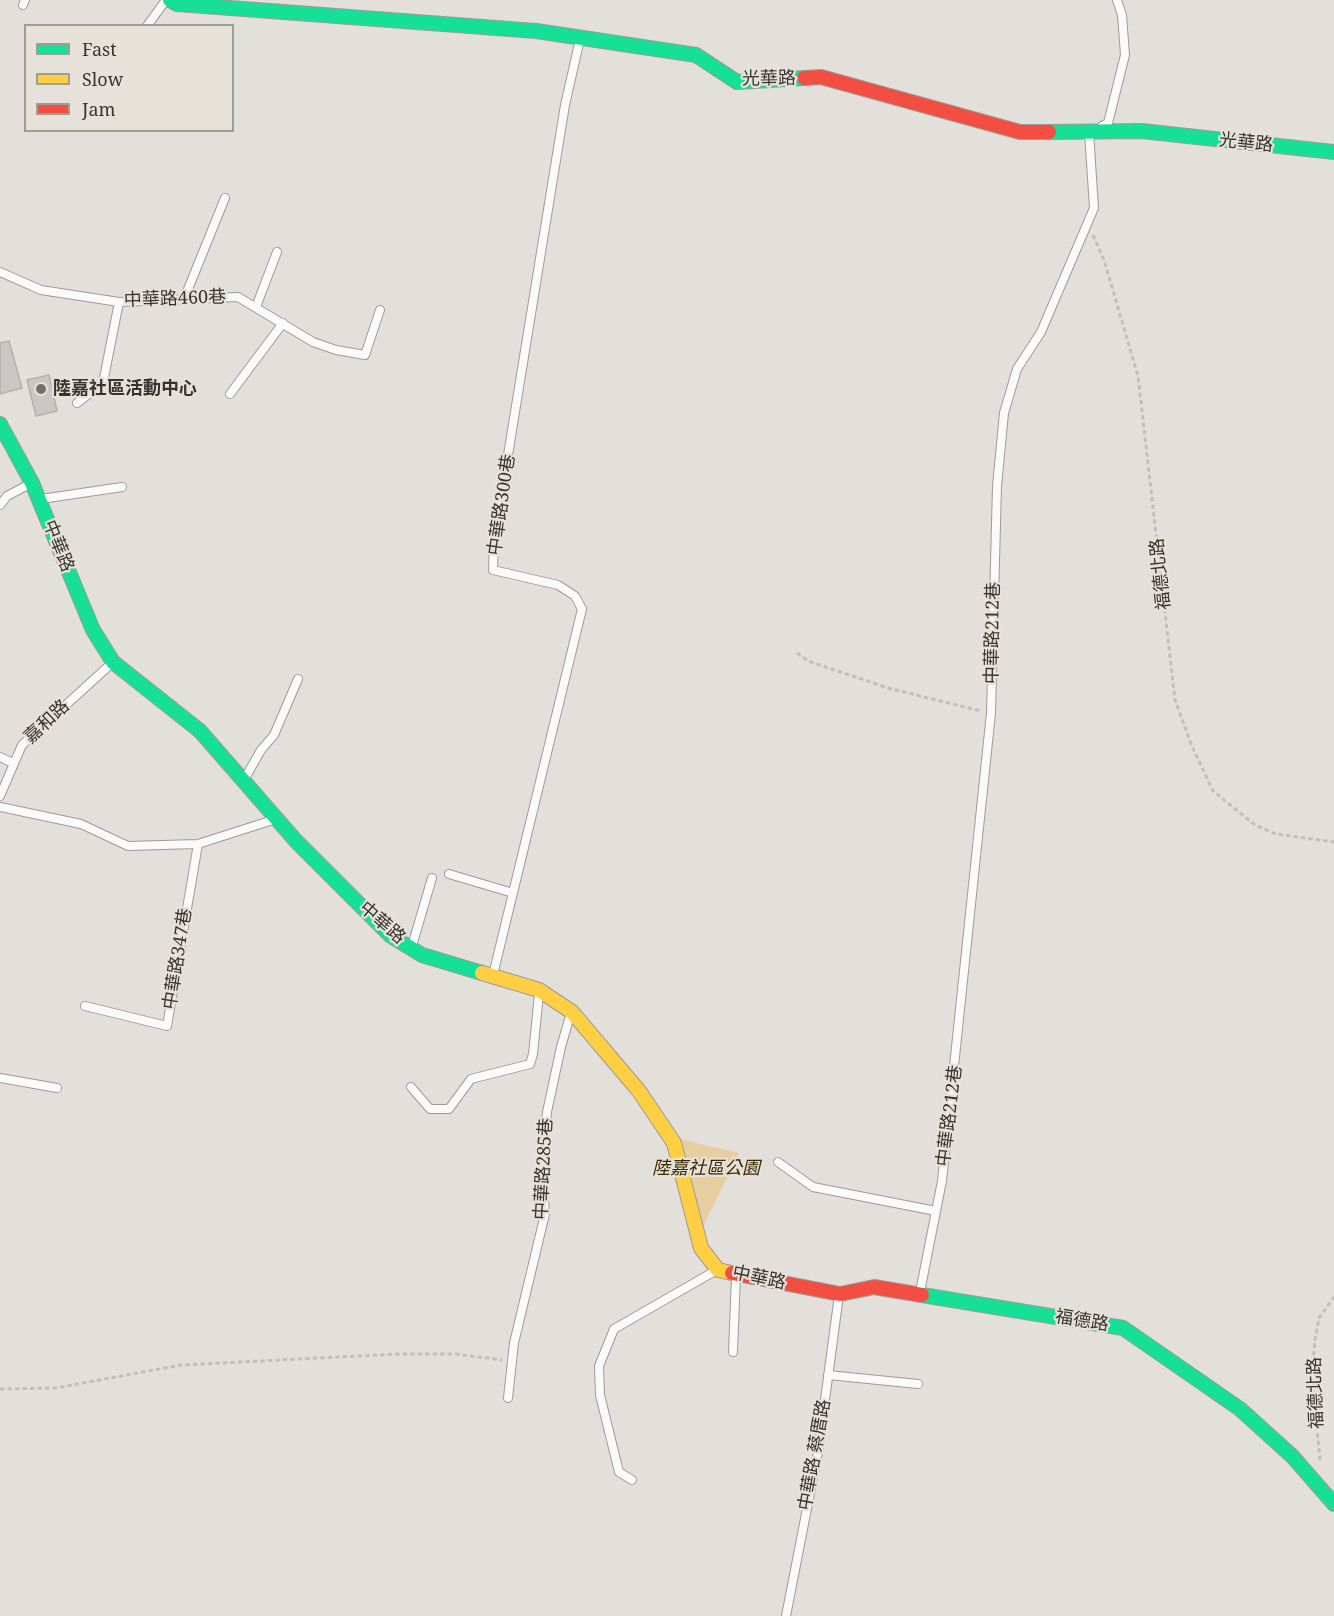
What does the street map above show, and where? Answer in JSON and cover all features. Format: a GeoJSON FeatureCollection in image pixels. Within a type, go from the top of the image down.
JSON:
{"type":"FeatureCollection","features":[{"type":"Feature","properties":{"kind":"street","name":"光華路"},"geometry":{"type":"LineString","coordinates":[[168,0],[177,4],[536,31],[696,55],[737,82],[821,77],[1020,132],[1142,131],[1334,152]]}},
{"type":"Feature","properties":{"kind":"street","name":"中華路"},"geometry":{"type":"LineString","coordinates":[[0,424],[33,483],[93,630],[113,662],[200,731],[279,818],[296,841],[391,936],[422,955],[539,990],[572,1012],[639,1091],[674,1143],[701,1248],[718,1270],[840,1294]]}},
{"type":"Feature","properties":{"kind":"street","name":"福德路"},"geometry":{"type":"LineString","coordinates":[[840,1294],[874,1287],[1123,1328],[1240,1409],[1292,1456],[1329,1499]]}},
{"type":"Feature","properties":{"kind":"lane"},"geometry":{"type":"LineString","coordinates":[[149,24],[168,0]]}},
{"type":"Feature","properties":{"kind":"lane"},"geometry":{"type":"LineString","coordinates":[[1089,132],[1108,123],[1118,89],[1125,55],[1122,15],[1117,0]]}},
{"type":"Feature","properties":{"kind":"lane","name":"中華路300巷"},"geometry":{"type":"LineString","coordinates":[[493,976],[582,609],[575,596],[558,585],[493,570],[494,541],[565,105],[581,38]]}},
{"type":"Feature","properties":{"kind":"lane","name":"中華路212巷"},"geometry":{"type":"LineString","coordinates":[[919,1296],[942,1181],[962,1012],[991,713],[997,486],[1004,413],[1017,369],[1041,332],[1094,208],[1089,132]]}},
{"type":"Feature","properties":{"kind":"lane"},"geometry":{"type":"LineString","coordinates":[[184,299],[225,198]]}},
{"type":"Feature","properties":{"kind":"lane"},"geometry":{"type":"LineString","coordinates":[[256,307],[277,252]]}},
{"type":"Feature","properties":{"kind":"lane","name":"中華路460巷"},"geometry":{"type":"LineString","coordinates":[[0,272],[41,290],[119,302],[238,297],[321,345],[365,355],[380,310]]}},
{"type":"Feature","properties":{"kind":"lane"},"geometry":{"type":"LineString","coordinates":[[77,403],[103,383],[119,302]]}},
{"type":"Feature","properties":{"kind":"lane"},"geometry":{"type":"LineString","coordinates":[[230,394],[283,323]]}},
{"type":"Feature","properties":{"kind":"lane"},"geometry":{"type":"LineString","coordinates":[[0,506],[7,496],[33,483]]}},
{"type":"Feature","properties":{"kind":"lane"},"geometry":{"type":"LineString","coordinates":[[39,499],[122,487]]}},
{"type":"Feature","properties":{"kind":"lane","name":"嘉和路"},"geometry":{"type":"LineString","coordinates":[[0,796],[22,745],[113,662]]}},
{"type":"Feature","properties":{"kind":"lane"},"geometry":{"type":"LineString","coordinates":[[244,781],[261,750],[274,735],[298,679]]}},
{"type":"Feature","properties":{"kind":"lane"},"geometry":{"type":"LineString","coordinates":[[0,757],[13,764]]}},
{"type":"Feature","properties":{"kind":"lane"},"geometry":{"type":"LineString","coordinates":[[0,807],[81,824],[128,846],[198,844],[279,818]]}},
{"type":"Feature","properties":{"kind":"lane","name":"中華路347巷"},"geometry":{"type":"LineString","coordinates":[[85,1006],[167,1026],[198,844]]}},
{"type":"Feature","properties":{"kind":"lane"},"geometry":{"type":"LineString","coordinates":[[449,874],[513,893]]}},
{"type":"Feature","properties":{"kind":"lane"},"geometry":{"type":"LineString","coordinates":[[411,948],[432,878]]}},
{"type":"Feature","properties":{"kind":"lane"},"geometry":{"type":"LineString","coordinates":[[411,1087],[430,1109],[449,1109],[471,1079],[530,1064],[539,990]]}},
{"type":"Feature","properties":{"kind":"lane","name":"中華路285巷"},"geometry":{"type":"LineString","coordinates":[[508,1398],[512,1361],[544,1214],[542,1170],[547,1112],[561,1047],[572,1012]]}},
{"type":"Feature","properties":{"kind":"lane"},"geometry":{"type":"LineString","coordinates":[[0,1078],[57,1088]]}},
{"type":"Feature","properties":{"kind":"lane"},"geometry":{"type":"LineString","coordinates":[[778,1162],[813,1187],[936,1211]]}},
{"type":"Feature","properties":{"kind":"lane"},"geometry":{"type":"LineString","coordinates":[[632,1480],[619,1472],[600,1395],[599,1366],[614,1329],[718,1270]]}},
{"type":"Feature","properties":{"kind":"lane"},"geometry":{"type":"LineString","coordinates":[[733,1352],[736,1273]]}},
{"type":"Feature","properties":{"kind":"lane","name":"中華路 蔡厝路"},"geometry":{"type":"LineString","coordinates":[[786,1616],[818,1452],[840,1294]]}},
{"type":"Feature","properties":{"kind":"lane"},"geometry":{"type":"LineString","coordinates":[[828,1375],[918,1384]]}},
{"type":"Feature","properties":{"kind":"path","name":"福德北路"},"geometry":{"type":"LineString","coordinates":[[1088,223],[1104,260],[1138,376],[1175,700],[1191,744],[1214,791],[1256,825],[1276,834],[1334,842]]}},
{"type":"Feature","properties":{"kind":"path"},"geometry":{"type":"LineString","coordinates":[[797,653],[808,661],[888,688],[991,713]]}},
{"type":"Feature","properties":{"kind":"path","name":"福德北路"},"geometry":{"type":"LineString","coordinates":[[1329,1499],[1312,1377],[1319,1318],[1334,1297]]}},
{"type":"Feature","properties":{"kind":"path"},"geometry":{"type":"LineString","coordinates":[[0,1389],[56,1388],[181,1365],[398,1354],[455,1354],[512,1361]]}},
{"type":"Feature","properties":{"kind":"green space","name":"陸嘉社區公園"},"geometry":{"type":"Polygon","coordinates":[[[676,1138],[739,1153],[700,1233],[676,1138]]]}},
{"type":"Feature","properties":{"kind":"building"},"geometry":{"type":"Polygon","coordinates":[[[9,341],[22,388],[0,394],[0,343],[9,341]]]}},
{"type":"Feature","properties":{"kind":"building","name":"陸嘉社區活動中心"},"geometry":{"type":"Polygon","coordinates":[[[49,375],[57,411],[36,416],[27,380],[49,375]]]}},
{"type":"Feature","properties":{"kind":"traffic: fast"},"geometry":{"type":"LineString","coordinates":[[170,0],[177,4],[536,31],[696,55],[737,82],[804,78]]}},
{"type":"Feature","properties":{"kind":"traffic: fast"},"geometry":{"type":"LineString","coordinates":[[1049,132],[1142,131],[1334,152]]}},
{"type":"Feature","properties":{"kind":"traffic: fast"},"geometry":{"type":"LineString","coordinates":[[0,424],[32,483],[93,630],[113,662],[200,731],[296,841],[391,936],[422,955],[482,973]]}},
{"type":"Feature","properties":{"kind":"traffic: fast"},"geometry":{"type":"LineString","coordinates":[[922,1295],[1123,1328],[1240,1409],[1292,1456],[1334,1504]]}},
{"type":"Feature","properties":{"kind":"traffic: slow"},"geometry":{"type":"LineString","coordinates":[[482,973],[539,990],[572,1012],[639,1091],[674,1143],[701,1248],[718,1270],[732,1273]]}},
{"type":"Feature","properties":{"kind":"traffic: jam"},"geometry":{"type":"LineString","coordinates":[[804,78],[821,77],[1020,132],[1049,132]]}},
{"type":"Feature","properties":{"kind":"traffic: jam"},"geometry":{"type":"LineString","coordinates":[[732,1273],[840,1294],[874,1287],[922,1295]]}},
{"type":"Feature","properties":{"kind":"place","name":"陸嘉社區活動中心"},"geometry":{"type":"Point","coordinates":[41,389]}}]}
